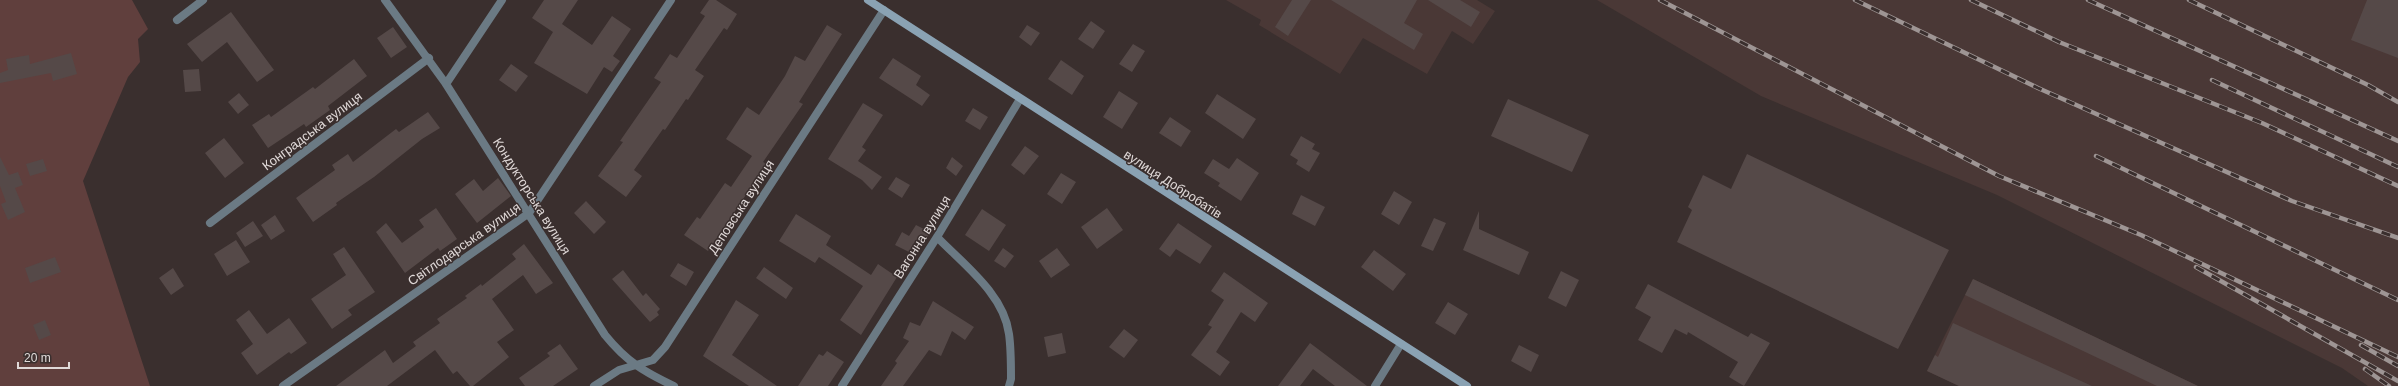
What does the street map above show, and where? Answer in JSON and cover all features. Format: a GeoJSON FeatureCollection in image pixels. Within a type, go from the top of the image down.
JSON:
{"type":"FeatureCollection","features":[{"type":"Feature","properties":{"kind":"street"},"geometry":{"type":"LineString","coordinates":[[178,20],[203,0]]}},
{"type":"Feature","properties":{"kind":"street","name":"Кондукторська вулиця"},"geometry":{"type":"LineString","coordinates":[[385,0],[429,58],[529,213],[605,335],[618,352],[635,367],[674,386]]}},
{"type":"Feature","properties":{"kind":"street"},"geometry":{"type":"LineString","coordinates":[[446,84],[502,0]]}},
{"type":"Feature","properties":{"kind":"street","name":"Світлодарська вулиця"},"geometry":{"type":"LineString","coordinates":[[283,386],[529,213],[671,0]]}},
{"type":"Feature","properties":{"kind":"street","name":"вулиця Добробатів"},"geometry":{"type":"LineString","coordinates":[[868,0],[1467,386]]}},
{"type":"Feature","properties":{"kind":"street","name":"Деповська вулиця"},"geometry":{"type":"LineString","coordinates":[[594,386],[619,370],[635,367],[653,360],[665,347],[884,10]]}},
{"type":"Feature","properties":{"kind":"street","name":"Конградська вулиця"},"geometry":{"type":"LineString","coordinates":[[210,223],[429,58]]}},
{"type":"Feature","properties":{"kind":"street","name":"Вагонна вулиця"},"geometry":{"type":"LineString","coordinates":[[842,386],[937,237],[1020,99]]}},
{"type":"Feature","properties":{"kind":"street"},"geometry":{"type":"LineString","coordinates":[[937,237],[977,279],[1000,306],[1009,333],[1011,380],[1009,386]]}},
{"type":"Feature","properties":{"kind":"street"},"geometry":{"type":"LineString","coordinates":[[1375,386],[1401,344]]}},
{"type":"Feature","properties":{"kind":"shaded area"},"geometry":{"type":"Polygon","coordinates":[[[0,0],[132,0],[148,29],[138,39],[140,62],[128,77],[83,181],[150,386],[0,386],[0,0]]]}},
{"type":"Feature","properties":{"kind":"shaded area"},"geometry":{"type":"Polygon","coordinates":[[[1226,0],[1477,0],[1495,11],[1473,44],[1452,31],[1427,74],[1363,38],[1340,74],[1259,25],[1261,20],[1226,0]]]}},
{"type":"Feature","properties":{"kind":"shaded area"},"geometry":{"type":"Polygon","coordinates":[[[1597,0],[2398,0],[2398,386],[2368,386],[2342,368],[1997,195],[1761,96],[1597,0]]]}},
{"type":"Feature","properties":{"kind":"shaded area"},"geometry":{"type":"Polygon","coordinates":[[[1973,279],[2198,386],[1959,386],[1927,371],[1973,279]]]}},
{"type":"Feature","properties":{"kind":"building"},"geometry":{"type":"Polygon","coordinates":[[[544,0],[578,0],[562,24],[592,45],[612,16],[631,29],[613,56],[620,61],[612,72],[604,67],[587,94],[534,63],[553,32],[532,18],[544,0]]]}},
{"type":"Feature","properties":{"kind":"building"},"geometry":{"type":"Polygon","coordinates":[[[709,0],[716,0],[737,14],[727,30],[724,28],[695,70],[704,76],[688,100],[686,99],[665,130],[663,129],[634,170],[642,176],[626,197],[598,176],[623,142],[620,141],[661,82],[654,78],[670,54],[677,58],[705,16],[700,13],[709,0]]]}},
{"type":"Feature","properties":{"kind":"building"},"geometry":{"type":"Polygon","coordinates":[[[1292,0],[1311,0],[1288,36],[1275,27],[1292,0]]]}},
{"type":"Feature","properties":{"kind":"building"},"geometry":{"type":"Polygon","coordinates":[[[1331,0],[1417,0],[1404,23],[1423,34],[1414,50],[1331,0]]]}},
{"type":"Feature","properties":{"kind":"building"},"geometry":{"type":"Polygon","coordinates":[[[1428,0],[1460,0],[1480,12],[1471,27],[1428,0]]]}},
{"type":"Feature","properties":{"kind":"building"},"geometry":{"type":"Polygon","coordinates":[[[2367,0],[2398,0],[2398,58],[2351,40],[2367,0]]]}},
{"type":"Feature","properties":{"kind":"building"},"geometry":{"type":"Polygon","coordinates":[[[231,12],[274,70],[257,82],[227,42],[202,62],[187,44],[231,12]]]}},
{"type":"Feature","properties":{"kind":"building"},"geometry":{"type":"Polygon","coordinates":[[[1091,21],[1105,31],[1093,49],[1078,39],[1091,21]]]}},
{"type":"Feature","properties":{"kind":"building"},"geometry":{"type":"Polygon","coordinates":[[[827,25],[842,34],[799,102],[803,104],[763,162],[770,166],[761,179],[758,177],[708,251],[684,235],[697,217],[700,219],[725,183],[731,187],[752,156],[726,139],[747,107],[759,115],[785,76],[795,56],[805,61],[827,25]]]}},
{"type":"Feature","properties":{"kind":"building"},"geometry":{"type":"Polygon","coordinates":[[[1027,25],[1040,33],[1031,46],[1019,37],[1027,25]]]}},
{"type":"Feature","properties":{"kind":"building"},"geometry":{"type":"Polygon","coordinates":[[[393,27],[407,47],[391,58],[377,38],[393,27]]]}},
{"type":"Feature","properties":{"kind":"building"},"geometry":{"type":"Polygon","coordinates":[[[1133,44],[1145,51],[1132,72],[1119,64],[1133,44]]]}},
{"type":"Feature","properties":{"kind":"building"},"geometry":{"type":"Polygon","coordinates":[[[71,53],[77,74],[53,81],[51,73],[0,83],[0,73],[8,70],[6,59],[29,55],[30,64],[71,53]]]}},
{"type":"Feature","properties":{"kind":"building"},"geometry":{"type":"Polygon","coordinates":[[[893,58],[921,76],[916,85],[930,95],[922,106],[879,78],[893,58]]]}},
{"type":"Feature","properties":{"kind":"building"},"geometry":{"type":"Polygon","coordinates":[[[354,59],[367,76],[328,106],[330,110],[306,127],[304,124],[268,148],[252,125],[269,114],[271,117],[313,87],[315,89],[354,59]]]}},
{"type":"Feature","properties":{"kind":"building"},"geometry":{"type":"Polygon","coordinates":[[[1061,60],[1084,76],[1072,95],[1048,79],[1061,60]]]}},
{"type":"Feature","properties":{"kind":"building"},"geometry":{"type":"Polygon","coordinates":[[[511,64],[528,76],[516,92],[499,80],[511,64]]]}},
{"type":"Feature","properties":{"kind":"building"},"geometry":{"type":"Polygon","coordinates":[[[199,69],[201,91],[185,92],[183,70],[199,69]]]}},
{"type":"Feature","properties":{"kind":"building"},"geometry":{"type":"Polygon","coordinates":[[[1119,91],[1138,103],[1122,129],[1103,117],[1119,91]]]}},
{"type":"Feature","properties":{"kind":"building"},"geometry":{"type":"Polygon","coordinates":[[[239,93],[249,105],[238,114],[228,102],[239,93]]]}},
{"type":"Feature","properties":{"kind":"building"},"geometry":{"type":"Polygon","coordinates":[[[1217,94],[1256,119],[1243,139],[1205,113],[1217,94]]]}},
{"type":"Feature","properties":{"kind":"building"},"geometry":{"type":"Polygon","coordinates":[[[1508,99],[1589,135],[1572,172],[1491,136],[1508,99]]]}},
{"type":"Feature","properties":{"kind":"building"},"geometry":{"type":"Polygon","coordinates":[[[863,103],[883,115],[862,147],[866,150],[858,161],[882,177],[872,190],[862,180],[828,159],[863,103]]]}},
{"type":"Feature","properties":{"kind":"building"},"geometry":{"type":"Polygon","coordinates":[[[973,108],[988,117],[980,130],[965,121],[973,108]]]}},
{"type":"Feature","properties":{"kind":"building"},"geometry":{"type":"Polygon","coordinates":[[[428,112],[440,128],[422,139],[313,222],[296,198],[335,170],[332,165],[348,154],[353,162],[396,129],[399,132],[428,112]]]}},
{"type":"Feature","properties":{"kind":"building"},"geometry":{"type":"Polygon","coordinates":[[[1170,117],[1191,131],[1181,147],[1159,133],[1170,117]]]}},
{"type":"Feature","properties":{"kind":"building"},"geometry":{"type":"Polygon","coordinates":[[[1301,136],[1315,144],[1312,149],[1320,153],[1309,172],[1296,164],[1298,160],[1290,155],[1301,136]]]}},
{"type":"Feature","properties":{"kind":"building"},"geometry":{"type":"Polygon","coordinates":[[[224,138],[244,163],[225,178],[205,153],[224,138]]]}},
{"type":"Feature","properties":{"kind":"building"},"geometry":{"type":"Polygon","coordinates":[[[1025,146],[1039,156],[1024,175],[1011,165],[1025,146]]]}},
{"type":"Feature","properties":{"kind":"building"},"geometry":{"type":"Polygon","coordinates":[[[1747,154],[1949,250],[1898,349],[1677,242],[1692,210],[1688,207],[1703,175],[1731,189],[1747,154]]]}},
{"type":"Feature","properties":{"kind":"building"},"geometry":{"type":"Polygon","coordinates":[[[0,157],[9,175],[18,172],[23,185],[15,188],[25,212],[8,220],[1,204],[6,202],[0,186],[0,157]]]}},
{"type":"Feature","properties":{"kind":"building"},"geometry":{"type":"Polygon","coordinates":[[[952,157],[963,166],[956,176],[946,168],[952,157]]]}},
{"type":"Feature","properties":{"kind":"building"},"geometry":{"type":"Polygon","coordinates":[[[1237,158],[1259,173],[1241,201],[1218,186],[1220,183],[1204,173],[1213,159],[1229,169],[1237,158]]]}},
{"type":"Feature","properties":{"kind":"building"},"geometry":{"type":"Polygon","coordinates":[[[43,159],[47,171],[30,176],[26,164],[43,159]]]}},
{"type":"Feature","properties":{"kind":"building"},"geometry":{"type":"Polygon","coordinates":[[[1061,173],[1076,182],[1062,204],[1047,194],[1061,173]]]}},
{"type":"Feature","properties":{"kind":"building"},"geometry":{"type":"Polygon","coordinates":[[[896,177],[910,185],[902,198],[888,189],[896,177]]]}},
{"type":"Feature","properties":{"kind":"building"},"geometry":{"type":"Polygon","coordinates":[[[498,178],[511,196],[477,223],[455,194],[474,179],[483,191],[498,178]]]}},
{"type":"Feature","properties":{"kind":"building"},"geometry":{"type":"Polygon","coordinates":[[[1394,191],[1412,202],[1399,225],[1381,214],[1394,191]]]}},
{"type":"Feature","properties":{"kind":"building"},"geometry":{"type":"Polygon","coordinates":[[[1301,195],[1325,207],[1315,226],[1292,214],[1301,195]]]}},
{"type":"Feature","properties":{"kind":"building"},"geometry":{"type":"Polygon","coordinates":[[[586,201],[606,222],[594,234],[574,213],[586,201]]]}},
{"type":"Feature","properties":{"kind":"building"},"geometry":{"type":"Polygon","coordinates":[[[436,208],[457,239],[440,251],[438,248],[405,273],[376,232],[386,223],[402,243],[424,227],[419,220],[436,208]]]}},
{"type":"Feature","properties":{"kind":"building"},"geometry":{"type":"Polygon","coordinates":[[[1107,208],[1123,230],[1097,249],[1081,227],[1107,208]]]}},
{"type":"Feature","properties":{"kind":"building"},"geometry":{"type":"Polygon","coordinates":[[[982,209],[1006,225],[989,251],[965,235],[982,209]]]}},
{"type":"Feature","properties":{"kind":"building"},"geometry":{"type":"Polygon","coordinates":[[[1479,211],[1479,229],[1529,252],[1519,275],[1463,250],[1479,211]]]}},
{"type":"Feature","properties":{"kind":"building"},"geometry":{"type":"Polygon","coordinates":[[[796,214],[831,236],[826,245],[871,275],[878,264],[897,277],[861,335],[840,320],[863,286],[819,257],[815,263],[779,241],[796,214]]]}},
{"type":"Feature","properties":{"kind":"building"},"geometry":{"type":"Polygon","coordinates":[[[275,215],[285,231],[271,240],[261,225],[275,215]]]}},
{"type":"Feature","properties":{"kind":"building"},"geometry":{"type":"Polygon","coordinates":[[[1434,218],[1446,223],[1433,251],[1421,246],[1434,218]]]}},
{"type":"Feature","properties":{"kind":"building"},"geometry":{"type":"Polygon","coordinates":[[[253,221],[263,236],[245,247],[236,233],[253,221]]]}},
{"type":"Feature","properties":{"kind":"building"},"geometry":{"type":"Polygon","coordinates":[[[1178,223],[1212,246],[1200,264],[1176,249],[1170,257],[1159,249],[1178,223]]]}},
{"type":"Feature","properties":{"kind":"building"},"geometry":{"type":"Polygon","coordinates":[[[916,225],[930,232],[924,245],[916,240],[909,252],[895,245],[902,232],[909,236],[916,225]]]}},
{"type":"Feature","properties":{"kind":"building"},"geometry":{"type":"Polygon","coordinates":[[[236,240],[250,262],[227,276],[214,254],[236,240]]]}},
{"type":"Feature","properties":{"kind":"building"},"geometry":{"type":"Polygon","coordinates":[[[524,244],[553,283],[536,294],[523,275],[492,299],[514,330],[497,342],[509,357],[473,386],[470,386],[457,371],[453,374],[435,350],[387,386],[336,386],[385,350],[393,363],[416,346],[413,342],[440,323],[437,319],[467,298],[465,296],[481,284],[482,286],[516,259],[512,254],[524,244]]]}},
{"type":"Feature","properties":{"kind":"building"},"geometry":{"type":"Polygon","coordinates":[[[344,247],[375,292],[348,310],[352,315],[332,329],[311,299],[346,275],[333,254],[344,247]]]}},
{"type":"Feature","properties":{"kind":"building"},"geometry":{"type":"Polygon","coordinates":[[[1003,248],[1014,256],[1005,268],[994,261],[1003,248]]]}},
{"type":"Feature","properties":{"kind":"building"},"geometry":{"type":"Polygon","coordinates":[[[1057,248],[1070,265],[1051,278],[1039,261],[1057,248]]]}},
{"type":"Feature","properties":{"kind":"building"},"geometry":{"type":"Polygon","coordinates":[[[1374,250],[1406,274],[1393,291],[1361,267],[1374,250]]]}},
{"type":"Feature","properties":{"kind":"building"},"geometry":{"type":"Polygon","coordinates":[[[55,257],[61,272],[30,283],[25,268],[55,257]]]}},
{"type":"Feature","properties":{"kind":"building"},"geometry":{"type":"Polygon","coordinates":[[[678,263],[694,272],[686,286],[670,276],[678,263]]]}},
{"type":"Feature","properties":{"kind":"building"},"geometry":{"type":"Polygon","coordinates":[[[764,267],[793,288],[786,299],[756,278],[764,267]]]}},
{"type":"Feature","properties":{"kind":"building"},"geometry":{"type":"Polygon","coordinates":[[[173,268],[184,286],[171,295],[159,278],[173,268]]]}},
{"type":"Feature","properties":{"kind":"building"},"geometry":{"type":"Polygon","coordinates":[[[623,270],[643,296],[646,293],[660,309],[657,312],[659,315],[650,322],[612,279],[623,270]]]}},
{"type":"Feature","properties":{"kind":"building"},"geometry":{"type":"Polygon","coordinates":[[[1561,271],[1579,280],[1566,307],[1548,298],[1561,271]]]}},
{"type":"Feature","properties":{"kind":"building"},"geometry":{"type":"Polygon","coordinates":[[[1224,272],[1268,303],[1255,322],[1241,312],[1216,352],[1230,362],[1220,376],[1191,355],[1212,327],[1208,325],[1224,300],[1211,291],[1224,272]]]}},
{"type":"Feature","properties":{"kind":"building"},"geometry":{"type":"Polygon","coordinates":[[[1973,279],[2198,386],[2157,386],[1965,295],[1973,279]]]}},
{"type":"Feature","properties":{"kind":"building"},"geometry":{"type":"Polygon","coordinates":[[[1648,284],[1748,337],[1751,333],[1770,343],[1744,386],[1729,377],[1738,362],[1688,332],[1687,335],[1675,329],[1662,353],[1638,340],[1651,317],[1635,308],[1648,284]]]}},
{"type":"Feature","properties":{"kind":"building"},"geometry":{"type":"Polygon","coordinates":[[[736,300],[759,315],[732,355],[777,386],[749,386],[703,356],[736,300]]]}},
{"type":"Feature","properties":{"kind":"building"},"geometry":{"type":"Polygon","coordinates":[[[933,301],[974,327],[965,340],[952,331],[941,356],[929,350],[903,386],[881,386],[897,363],[895,361],[909,341],[903,338],[910,322],[920,326],[933,301]]]}},
{"type":"Feature","properties":{"kind":"building"},"geometry":{"type":"Polygon","coordinates":[[[1448,302],[1468,314],[1455,335],[1435,323],[1448,302]]]}},
{"type":"Feature","properties":{"kind":"building"},"geometry":{"type":"Polygon","coordinates":[[[249,310],[267,334],[289,318],[307,343],[291,354],[289,352],[257,375],[241,353],[253,344],[236,320],[249,310]]]}},
{"type":"Feature","properties":{"kind":"building"},"geometry":{"type":"Polygon","coordinates":[[[45,320],[51,335],[39,340],[33,325],[45,320]]]}},
{"type":"Feature","properties":{"kind":"building"},"geometry":{"type":"Polygon","coordinates":[[[1953,323],[2092,386],[1959,386],[1927,371],[1935,355],[1938,357],[1953,323]]]}},
{"type":"Feature","properties":{"kind":"building"},"geometry":{"type":"Polygon","coordinates":[[[1124,329],[1138,340],[1124,358],[1109,347],[1124,329]]]}},
{"type":"Feature","properties":{"kind":"building"},"geometry":{"type":"Polygon","coordinates":[[[1062,333],[1066,353],[1048,357],[1044,337],[1062,333]]]}},
{"type":"Feature","properties":{"kind":"building"},"geometry":{"type":"Polygon","coordinates":[[[1310,343],[1367,386],[1335,386],[1313,369],[1300,386],[1278,386],[1310,343]]]}},
{"type":"Feature","properties":{"kind":"building"},"geometry":{"type":"Polygon","coordinates":[[[560,344],[578,369],[553,386],[525,386],[519,378],[550,356],[547,353],[560,344]]]}},
{"type":"Feature","properties":{"kind":"building"},"geometry":{"type":"Polygon","coordinates":[[[1519,345],[1539,355],[1531,372],[1511,361],[1519,345]]]}},
{"type":"Feature","properties":{"kind":"building"},"geometry":{"type":"Polygon","coordinates":[[[827,351],[844,362],[828,386],[798,386],[819,354],[823,356],[827,351]]]}},
{"type":"Feature","properties":{"kind":"railway"},"geometry":{"type":"LineString","coordinates":[[1660,0],[1999,176],[2141,235],[2398,357]]}},
{"type":"Feature","properties":{"kind":"railway"},"geometry":{"type":"LineString","coordinates":[[1855,0],[2038,88],[2292,201],[2398,238]]}},
{"type":"Feature","properties":{"kind":"railway"},"geometry":{"type":"LineString","coordinates":[[1971,0],[2059,42],[2262,123],[2398,186]]}},
{"type":"Feature","properties":{"kind":"railway"},"geometry":{"type":"LineString","coordinates":[[2088,0],[2398,141]]}},
{"type":"Feature","properties":{"kind":"railway"},"geometry":{"type":"LineString","coordinates":[[2189,0],[2368,85],[2398,102]]}},
{"type":"Feature","properties":{"kind":"railway"},"geometry":{"type":"LineString","coordinates":[[2212,80],[2398,167]]}},
{"type":"Feature","properties":{"kind":"railway"},"geometry":{"type":"LineString","coordinates":[[2096,156],[2398,300]]}},
{"type":"Feature","properties":{"kind":"railway"},"geometry":{"type":"LineString","coordinates":[[2196,267],[2398,381]]}},
{"type":"Feature","properties":{"kind":"railway"},"geometry":{"type":"LineString","coordinates":[[2361,345],[2398,366]]}},
{"type":"Feature","properties":{"kind":"railway"},"geometry":{"type":"LineString","coordinates":[[2365,369],[2389,386]]}}]}
